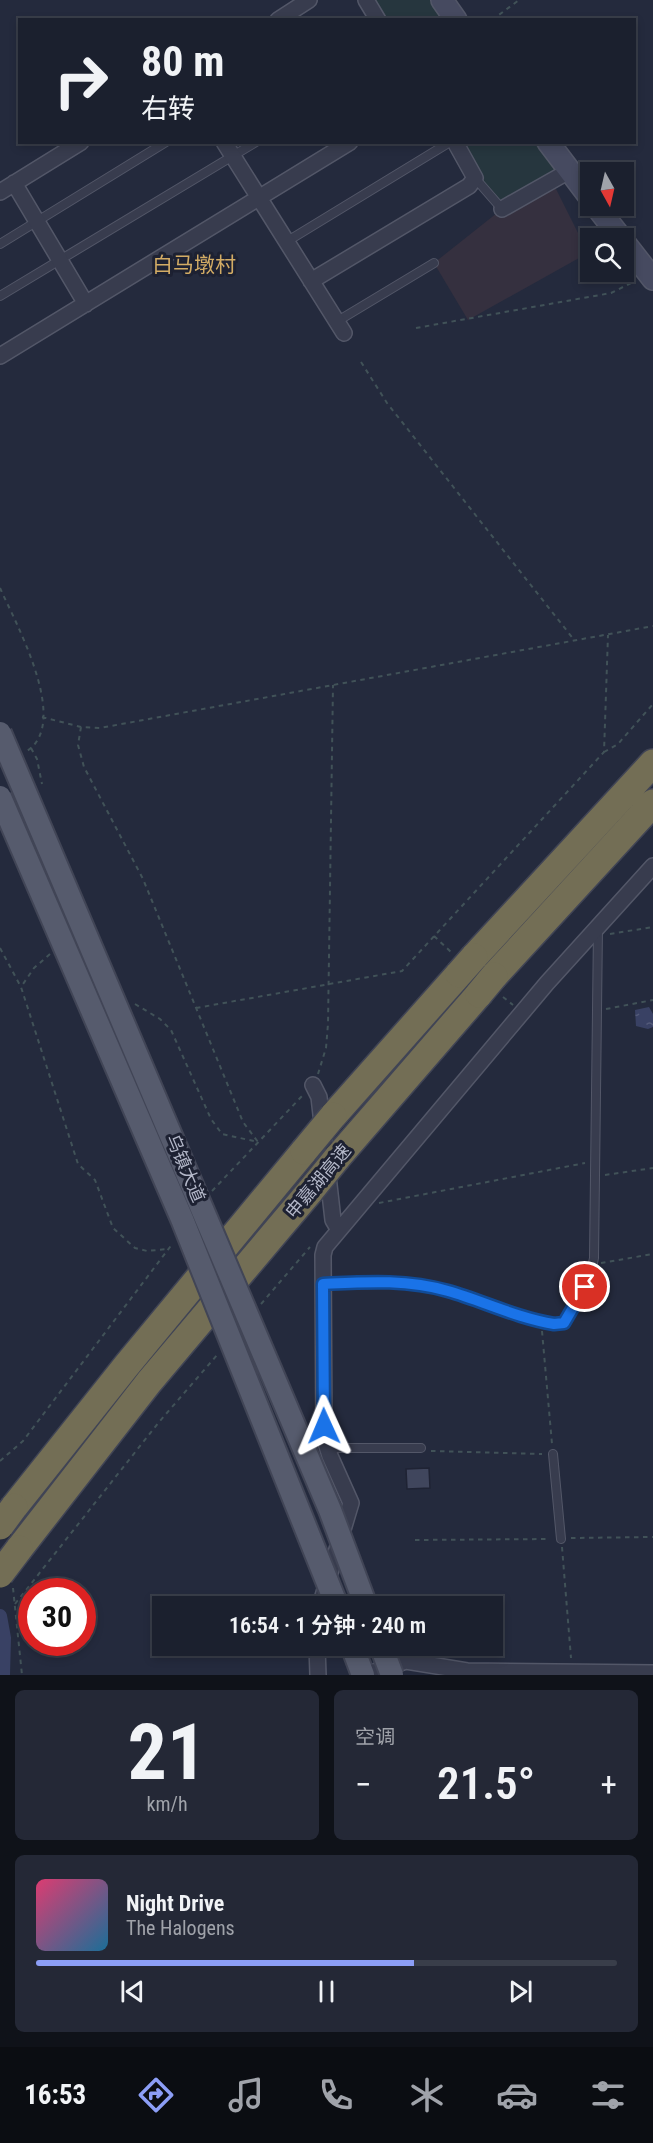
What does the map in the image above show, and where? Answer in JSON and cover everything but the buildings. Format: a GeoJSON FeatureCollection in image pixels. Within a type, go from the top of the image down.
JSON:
{"type":"FeatureCollection","features":[{"type":"Feature","properties":{"kind":"highway","name":"申嘉湖高速"},"geometry":{"type":"LineString","coordinates":[[7,1516],[100,1398],[333,1116],[466,965],[653,763]]}},
{"type":"Feature","properties":{"kind":"highway","name":"申嘉湖高速"},"geometry":{"type":"LineString","coordinates":[[0,1574],[148,1382],[487,985],[653,803]]}},
{"type":"Feature","properties":{"kind":"main road","name":"乌镇大道"},"geometry":{"type":"LineString","coordinates":[[0,733],[303,1446],[362,1596]]}},
{"type":"Feature","properties":{"kind":"main road","name":"乌镇大道"},"geometry":{"type":"LineString","coordinates":[[0,797],[182,1219],[333,1596]]}},
{"type":"Feature","properties":{"kind":"main road"},"geometry":{"type":"LineString","coordinates":[[356,1656],[364,1675]]}},
{"type":"Feature","properties":{"kind":"main road"},"geometry":{"type":"LineString","coordinates":[[385,1656],[392,1675]]}},
{"type":"Feature","properties":{"kind":"street"},"geometry":{"type":"LineString","coordinates":[[281,18],[309,0]]}},
{"type":"Feature","properties":{"kind":"street"},"geometry":{"type":"LineString","coordinates":[[366,0],[373,18]]}},
{"type":"Feature","properties":{"kind":"street"},"geometry":{"type":"LineString","coordinates":[[442,0],[455,18]]}},
{"type":"Feature","properties":{"kind":"street"},"geometry":{"type":"LineString","coordinates":[[0,192],[78,144]]}},
{"type":"Feature","properties":{"kind":"street"},"geometry":{"type":"LineString","coordinates":[[225,144],[340,328]]}},
{"type":"Feature","properties":{"kind":"street"},"geometry":{"type":"LineString","coordinates":[[0,357],[347,144]]}},
{"type":"Feature","properties":{"kind":"street"},"geometry":{"type":"LineString","coordinates":[[311,281],[469,186],[475,178],[457,144]]}},
{"type":"Feature","properties":{"kind":"street"},"geometry":{"type":"LineString","coordinates":[[549,144],[580,185]]}},
{"type":"Feature","properties":{"kind":"street"},"geometry":{"type":"LineString","coordinates":[[502,209],[569,171]]}},
{"type":"Feature","properties":{"kind":"street"},"geometry":{"type":"LineString","coordinates":[[14,183],[86,304]]}},
{"type":"Feature","properties":{"kind":"street"},"geometry":{"type":"LineString","coordinates":[[604,216],[613,228]]}},
{"type":"Feature","properties":{"kind":"street"},"geometry":{"type":"LineString","coordinates":[[634,255],[651,277]]}},
{"type":"Feature","properties":{"kind":"street"},"geometry":{"type":"LineString","coordinates":[[323,1596],[350,1510],[348,1494],[328,1448],[324,1426],[325,1247],[442,1104],[598,931],[653,866]]}},
{"type":"Feature","properties":{"kind":"street"},"geometry":{"type":"LineString","coordinates":[[313,1085],[319,1097],[333,1220],[339,1230]]}},
{"type":"Feature","properties":{"kind":"street"},"geometry":{"type":"LineString","coordinates":[[317,1656],[318,1675]]}},
{"type":"Feature","properties":{"kind":"street"},"geometry":{"type":"LineString","coordinates":[[364,1675],[406,1661],[457,1672],[653,1673]]}},
{"type":"Feature","properties":{"kind":"lane"},"geometry":{"type":"LineString","coordinates":[[0,244],[163,144]]}},
{"type":"Feature","properties":{"kind":"lane"},"geometry":{"type":"LineString","coordinates":[[0,296],[253,144]]}},
{"type":"Feature","properties":{"kind":"lane"},"geometry":{"type":"LineString","coordinates":[[286,242],[447,144]]}},
{"type":"Feature","properties":{"kind":"lane"},"geometry":{"type":"LineString","coordinates":[[475,178],[502,209]]}},
{"type":"Feature","properties":{"kind":"lane"},"geometry":{"type":"LineString","coordinates":[[340,328],[434,263]]}},
{"type":"Feature","properties":{"kind":"lane"},"geometry":{"type":"LineString","coordinates":[[323,1284],[389,1281],[418,1284],[447,1290],[542,1322],[564,1323],[585,1287],[593,1264],[598,931]]}},
{"type":"Feature","properties":{"kind":"lane"},"geometry":{"type":"LineString","coordinates":[[328,1448],[421,1448]]}},
{"type":"Feature","properties":{"kind":"lane"},"geometry":{"type":"LineString","coordinates":[[553,1454],[561,1539]]}},
{"type":"Feature","properties":{"kind":"path"},"geometry":{"type":"LineString","coordinates":[[495,18],[519,0]]}},
{"type":"Feature","properties":{"kind":"path"},"geometry":{"type":"LineString","coordinates":[[416,328],[611,293],[651,277]]}},
{"type":"Feature","properties":{"kind":"path"},"geometry":{"type":"LineString","coordinates":[[361,362],[387,403],[575,641]]}},
{"type":"Feature","properties":{"kind":"path"},"geometry":{"type":"LineString","coordinates":[[0,588],[37,674],[43,696],[38,737],[31,748],[22,754]]}},
{"type":"Feature","properties":{"kind":"path"},"geometry":{"type":"LineString","coordinates":[[42,717],[81,727],[100,728],[653,626]]}},
{"type":"Feature","properties":{"kind":"path"},"geometry":{"type":"LineString","coordinates":[[604,752],[609,635]]}},
{"type":"Feature","properties":{"kind":"path"},"geometry":{"type":"LineString","coordinates":[[209,1196],[222,1178],[313,1085],[326,1048],[333,685]]}},
{"type":"Feature","properties":{"kind":"path"},"geometry":{"type":"LineString","coordinates":[[196,1008],[402,971],[604,752],[618,744],[653,704]]}},
{"type":"Feature","properties":{"kind":"path"},"geometry":{"type":"LineString","coordinates":[[81,727],[78,745],[84,767],[143,879],[243,1122],[258,1142]]}},
{"type":"Feature","properties":{"kind":"path"},"geometry":{"type":"LineString","coordinates":[[31,748],[37,759],[42,784]]}},
{"type":"Feature","properties":{"kind":"path"},"geometry":{"type":"LineString","coordinates":[[598,931],[653,927]]}},
{"type":"Feature","properties":{"kind":"path"},"geometry":{"type":"LineString","coordinates":[[0,948],[21,987],[78,1164],[95,1180],[113,1228],[135,1248],[147,1251],[169,1249]]}},
{"type":"Feature","properties":{"kind":"path"},"geometry":{"type":"LineString","coordinates":[[21,987],[34,968],[52,953]]}},
{"type":"Feature","properties":{"kind":"path"},"geometry":{"type":"LineString","coordinates":[[597,1010],[653,1000]]}},
{"type":"Feature","properties":{"kind":"path"},"geometry":{"type":"LineString","coordinates":[[133,1002],[160,1019],[171,1030],[211,1119],[222,1134],[258,1142]]}},
{"type":"Feature","properties":{"kind":"path"},"geometry":{"type":"LineString","coordinates":[[374,1204],[594,1161]]}},
{"type":"Feature","properties":{"kind":"path"},"geometry":{"type":"LineString","coordinates":[[593,1177],[653,1168]]}},
{"type":"Feature","properties":{"kind":"path"},"geometry":{"type":"LineString","coordinates":[[0,1461],[23,1441],[175,1240]]}},
{"type":"Feature","properties":{"kind":"path"},"geometry":{"type":"LineString","coordinates":[[258,1308],[310,1247],[325,1247]]}},
{"type":"Feature","properties":{"kind":"path"},"geometry":{"type":"LineString","coordinates":[[593,1264],[653,1254]]}},
{"type":"Feature","properties":{"kind":"path"},"geometry":{"type":"LineString","coordinates":[[421,1448],[553,1454],[542,1322]]}},
{"type":"Feature","properties":{"kind":"path"},"geometry":{"type":"LineString","coordinates":[[15,1604],[159,1422],[220,1352]]}},
{"type":"Feature","properties":{"kind":"path"},"geometry":{"type":"LineString","coordinates":[[415,1540],[653,1537]]}},
{"type":"Feature","properties":{"kind":"path"},"geometry":{"type":"LineString","coordinates":[[561,1539],[572,1673]]}},
{"type":"Feature","properties":{"kind":"shaded area"},"geometry":{"type":"Polygon","coordinates":[[[366,0],[442,0],[455,18],[377,18],[366,0]]]}},
{"type":"Feature","properties":{"kind":"shaded area"},"geometry":{"type":"Polygon","coordinates":[[[456,144],[549,144],[569,171],[502,209],[456,144]]]}},
{"type":"Feature","properties":{"kind":"shaded area"},"geometry":{"type":"Polygon","coordinates":[[[552,181],[580,237],[580,257],[468,320],[434,263],[502,209],[552,181]]]}},
{"type":"Feature","properties":{"kind":"water"},"geometry":{"type":"Polygon","coordinates":[[[649,1007],[653,1014],[653,1027],[648,1029],[636,1026],[635,1010],[649,1007]]]}},
{"type":"Feature","properties":{"kind":"waterway"},"geometry":{"type":"LineString","coordinates":[[0,1616],[4,1638],[3,1675]]}},
{"type":"Feature","properties":{"kind":"district","name":"白马墩村"},"geometry":{"type":"Point","coordinates":[194,265]}},
{"type":"Feature","properties":{"kind":"route"},"geometry":{"type":"LineString","coordinates":[[324,1426],[323,1284],[389,1281],[418,1284],[447,1290],[554,1324],[564,1323],[570,1316],[585,1287]]}}]}
